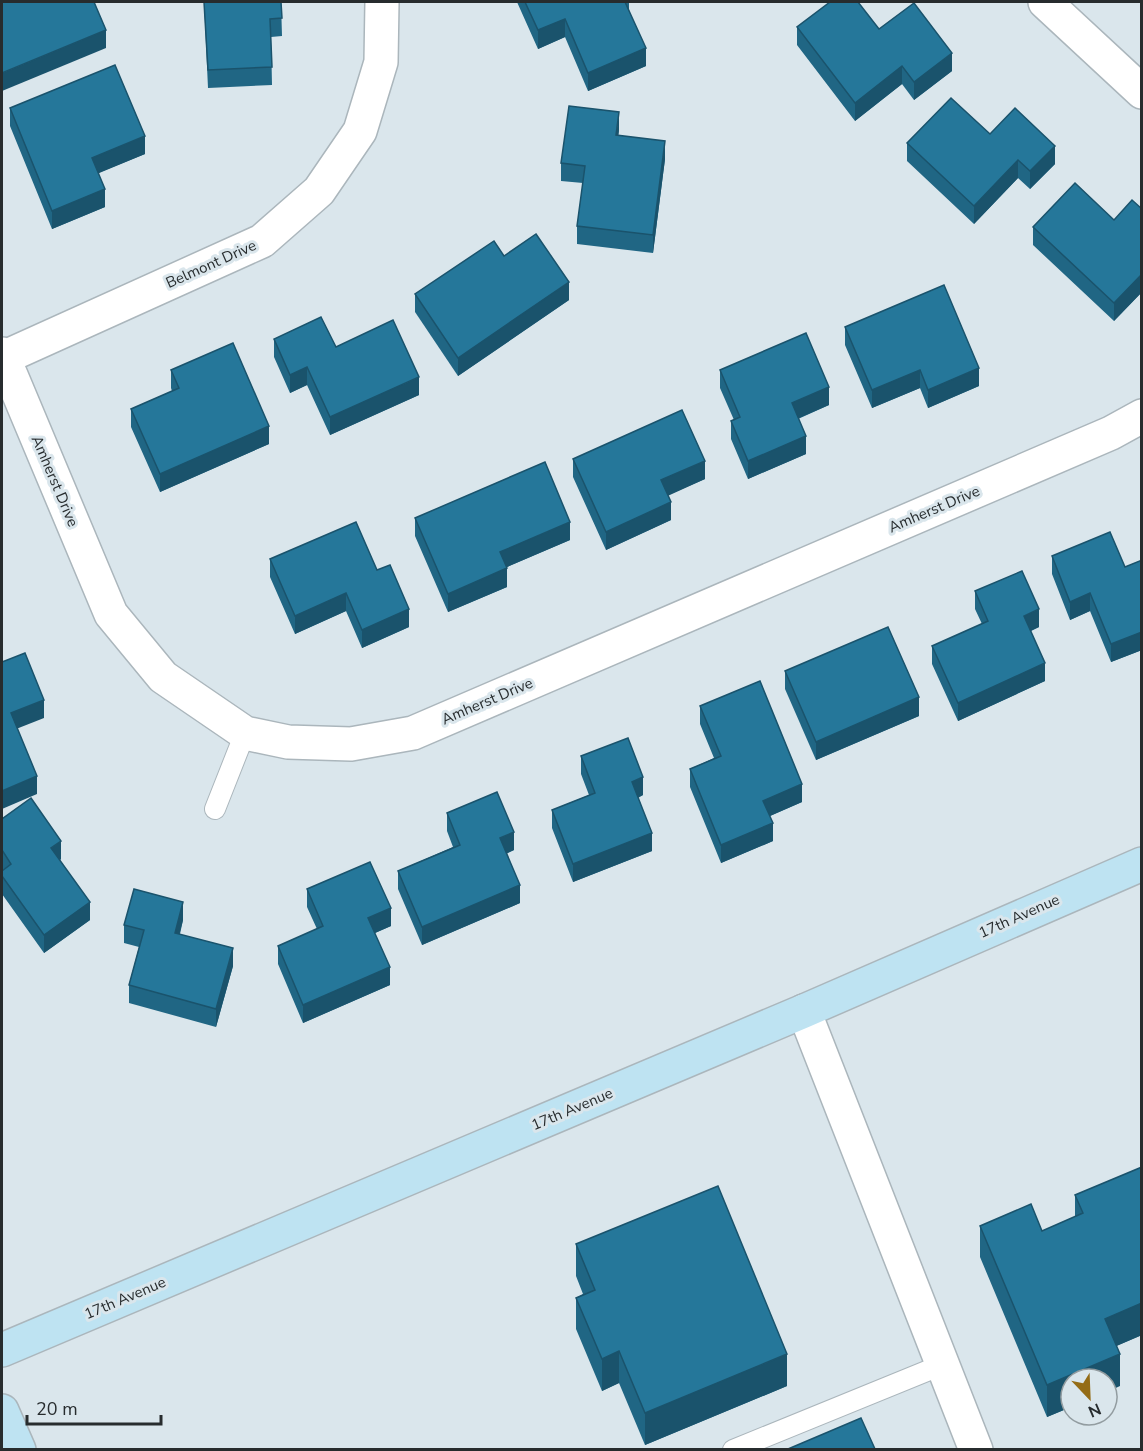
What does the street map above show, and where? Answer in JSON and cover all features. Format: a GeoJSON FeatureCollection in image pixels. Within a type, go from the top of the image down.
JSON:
{"type":"FeatureCollection","features":[{"type":"Feature","properties":{"kind":"main road","name":"17th Avenue"},"geometry":{"type":"LineString","coordinates":[[2,1350],[804,1011],[1142,864]]}},
{"type":"Feature","properties":{"kind":"main road"},"geometry":{"type":"LineString","coordinates":[[2,1411],[18,1449]]}},
{"type":"Feature","properties":{"kind":"street","name":"Belmont Drive"},"geometry":{"type":"LineString","coordinates":[[2,356],[262,241],[319,191],[360,131],[381,62],[382,2]]}},
{"type":"Feature","properties":{"kind":"street"},"geometry":{"type":"LineString","coordinates":[[1045,2],[1142,92]]}},
{"type":"Feature","properties":{"kind":"street","name":"Amherst Drive"},"geometry":{"type":"LineString","coordinates":[[2,356],[111,614],[163,677],[245,733],[288,742],[351,744],[413,733],[1100,438],[1142,416]]}},
{"type":"Feature","properties":{"kind":"street"},"geometry":{"type":"LineString","coordinates":[[804,1011],[976,1449]]}},
{"type":"Feature","properties":{"kind":"lane"},"geometry":{"type":"LineString","coordinates":[[215,809],[245,733]]}},
{"type":"Feature","properties":{"kind":"lane"},"geometry":{"type":"LineString","coordinates":[[733,1449],[944,1364]]}},
{"type":"Feature","properties":{"kind":"building"},"geometry":{"type":"Polygon","coordinates":[[[2,2],[94,2],[106,30],[2,73],[2,2]]]}},
{"type":"Feature","properties":{"kind":"building"},"geometry":{"type":"Polygon","coordinates":[[[204,2],[281,2],[282,18],[270,19],[272,67],[208,70],[204,2]]]}},
{"type":"Feature","properties":{"kind":"building"},"geometry":{"type":"Polygon","coordinates":[[[525,2],[625,2],[646,48],[588,73],[565,19],[538,30],[525,2]]]}},
{"type":"Feature","properties":{"kind":"building"},"geometry":{"type":"Polygon","coordinates":[[[830,2],[858,2],[879,29],[914,3],[952,53],[914,82],[902,66],[855,103],[797,27],[830,2]]]}},
{"type":"Feature","properties":{"kind":"building"},"geometry":{"type":"Polygon","coordinates":[[[115,65],[145,136],[92,158],[105,189],[52,211],[10,108],[115,65]]]}},
{"type":"Feature","properties":{"kind":"building"},"geometry":{"type":"Polygon","coordinates":[[[951,98],[990,134],[1015,108],[1055,146],[1030,171],[1018,160],[974,206],[907,143],[951,98]]]}},
{"type":"Feature","properties":{"kind":"building"},"geometry":{"type":"Polygon","coordinates":[[[569,106],[619,112],[616,135],[665,141],[653,235],[577,226],[585,166],[561,163],[569,106]]]}},
{"type":"Feature","properties":{"kind":"building"},"geometry":{"type":"Polygon","coordinates":[[[1075,183],[1114,220],[1132,200],[1142,209],[1142,274],[1114,303],[1033,227],[1075,183]]]}},
{"type":"Feature","properties":{"kind":"building"},"geometry":{"type":"Polygon","coordinates":[[[536,234],[569,282],[458,358],[415,294],[494,241],[504,256],[536,234]]]}},
{"type":"Feature","properties":{"kind":"building"},"geometry":{"type":"Polygon","coordinates":[[[944,285],[979,368],[928,390],[920,370],[872,390],[845,327],[944,285]]]}},
{"type":"Feature","properties":{"kind":"building"},"geometry":{"type":"Polygon","coordinates":[[[321,317],[336,347],[393,320],[419,377],[330,417],[307,367],[290,375],[274,339],[321,317]]]}},
{"type":"Feature","properties":{"kind":"building"},"geometry":{"type":"Polygon","coordinates":[[[806,333],[829,387],[792,403],[806,436],[748,461],[731,421],[740,417],[720,370],[806,333]]]}},
{"type":"Feature","properties":{"kind":"building"},"geometry":{"type":"Polygon","coordinates":[[[233,343],[269,426],[160,474],[131,409],[179,388],[171,370],[233,343]]]}},
{"type":"Feature","properties":{"kind":"building"},"geometry":{"type":"Polygon","coordinates":[[[682,410],[705,461],[661,480],[671,502],[606,532],[573,459],[682,410]]]}},
{"type":"Feature","properties":{"kind":"building"},"geometry":{"type":"Polygon","coordinates":[[[545,462],[570,522],[500,552],[507,568],[448,594],[415,518],[545,462]]]}},
{"type":"Feature","properties":{"kind":"building"},"geometry":{"type":"Polygon","coordinates":[[[356,522],[377,570],[390,565],[409,609],[362,630],[346,593],[295,616],[270,559],[356,522]]]}},
{"type":"Feature","properties":{"kind":"building"},"geometry":{"type":"Polygon","coordinates":[[[1110,532],[1125,567],[1142,560],[1142,632],[1111,644],[1090,593],[1070,602],[1052,556],[1110,532]]]}},
{"type":"Feature","properties":{"kind":"building"},"geometry":{"type":"Polygon","coordinates":[[[1022,571],[1039,609],[1024,616],[1045,663],[958,703],[932,646],[988,621],[975,591],[1022,571]]]}},
{"type":"Feature","properties":{"kind":"building"},"geometry":{"type":"Polygon","coordinates":[[[888,627],[919,697],[816,742],[785,671],[888,627]]]}},
{"type":"Feature","properties":{"kind":"building"},"geometry":{"type":"Polygon","coordinates":[[[25,653],[44,700],[11,713],[37,776],[2,791],[2,662],[25,653]]]}},
{"type":"Feature","properties":{"kind":"building"},"geometry":{"type":"Polygon","coordinates":[[[760,681],[802,784],[763,801],[773,823],[721,845],[690,769],[721,756],[700,706],[760,681]]]}},
{"type":"Feature","properties":{"kind":"building"},"geometry":{"type":"Polygon","coordinates":[[[628,738],[643,777],[632,782],[652,833],[573,864],[552,810],[595,793],[581,756],[628,738]]]}},
{"type":"Feature","properties":{"kind":"building"},"geometry":{"type":"Polygon","coordinates":[[[497,792],[514,832],[500,838],[520,885],[422,927],[398,871],[460,845],[447,813],[497,792]]]}},
{"type":"Feature","properties":{"kind":"building"},"geometry":{"type":"Polygon","coordinates":[[[31,798],[61,841],[51,848],[90,902],[44,935],[2,876],[2,871],[11,864],[2,850],[2,819],[31,798]]]}},
{"type":"Feature","properties":{"kind":"building"},"geometry":{"type":"Polygon","coordinates":[[[370,862],[391,908],[368,918],[390,967],[303,1005],[278,946],[323,926],[307,889],[370,862]]]}},
{"type":"Feature","properties":{"kind":"building"},"geometry":{"type":"Polygon","coordinates":[[[134,889],[183,902],[175,933],[233,948],[216,1009],[129,985],[144,930],[124,925],[134,889]]]}},
{"type":"Feature","properties":{"kind":"building"},"geometry":{"type":"Polygon","coordinates":[[[1142,1167],[1142,1303],[1105,1319],[1120,1354],[1089,1367],[1059,1367],[1059,1380],[1047,1385],[980,1226],[1031,1204],[1042,1231],[1083,1213],[1075,1195],[1142,1167]]]}},
{"type":"Feature","properties":{"kind":"building"},"geometry":{"type":"Polygon","coordinates":[[[718,1186],[787,1354],[645,1413],[619,1351],[602,1359],[576,1298],[595,1290],[576,1244],[718,1186]]]}},
{"type":"Feature","properties":{"kind":"building"},"geometry":{"type":"Polygon","coordinates":[[[861,1418],[875,1449],[788,1449],[861,1418]]]}}]}
